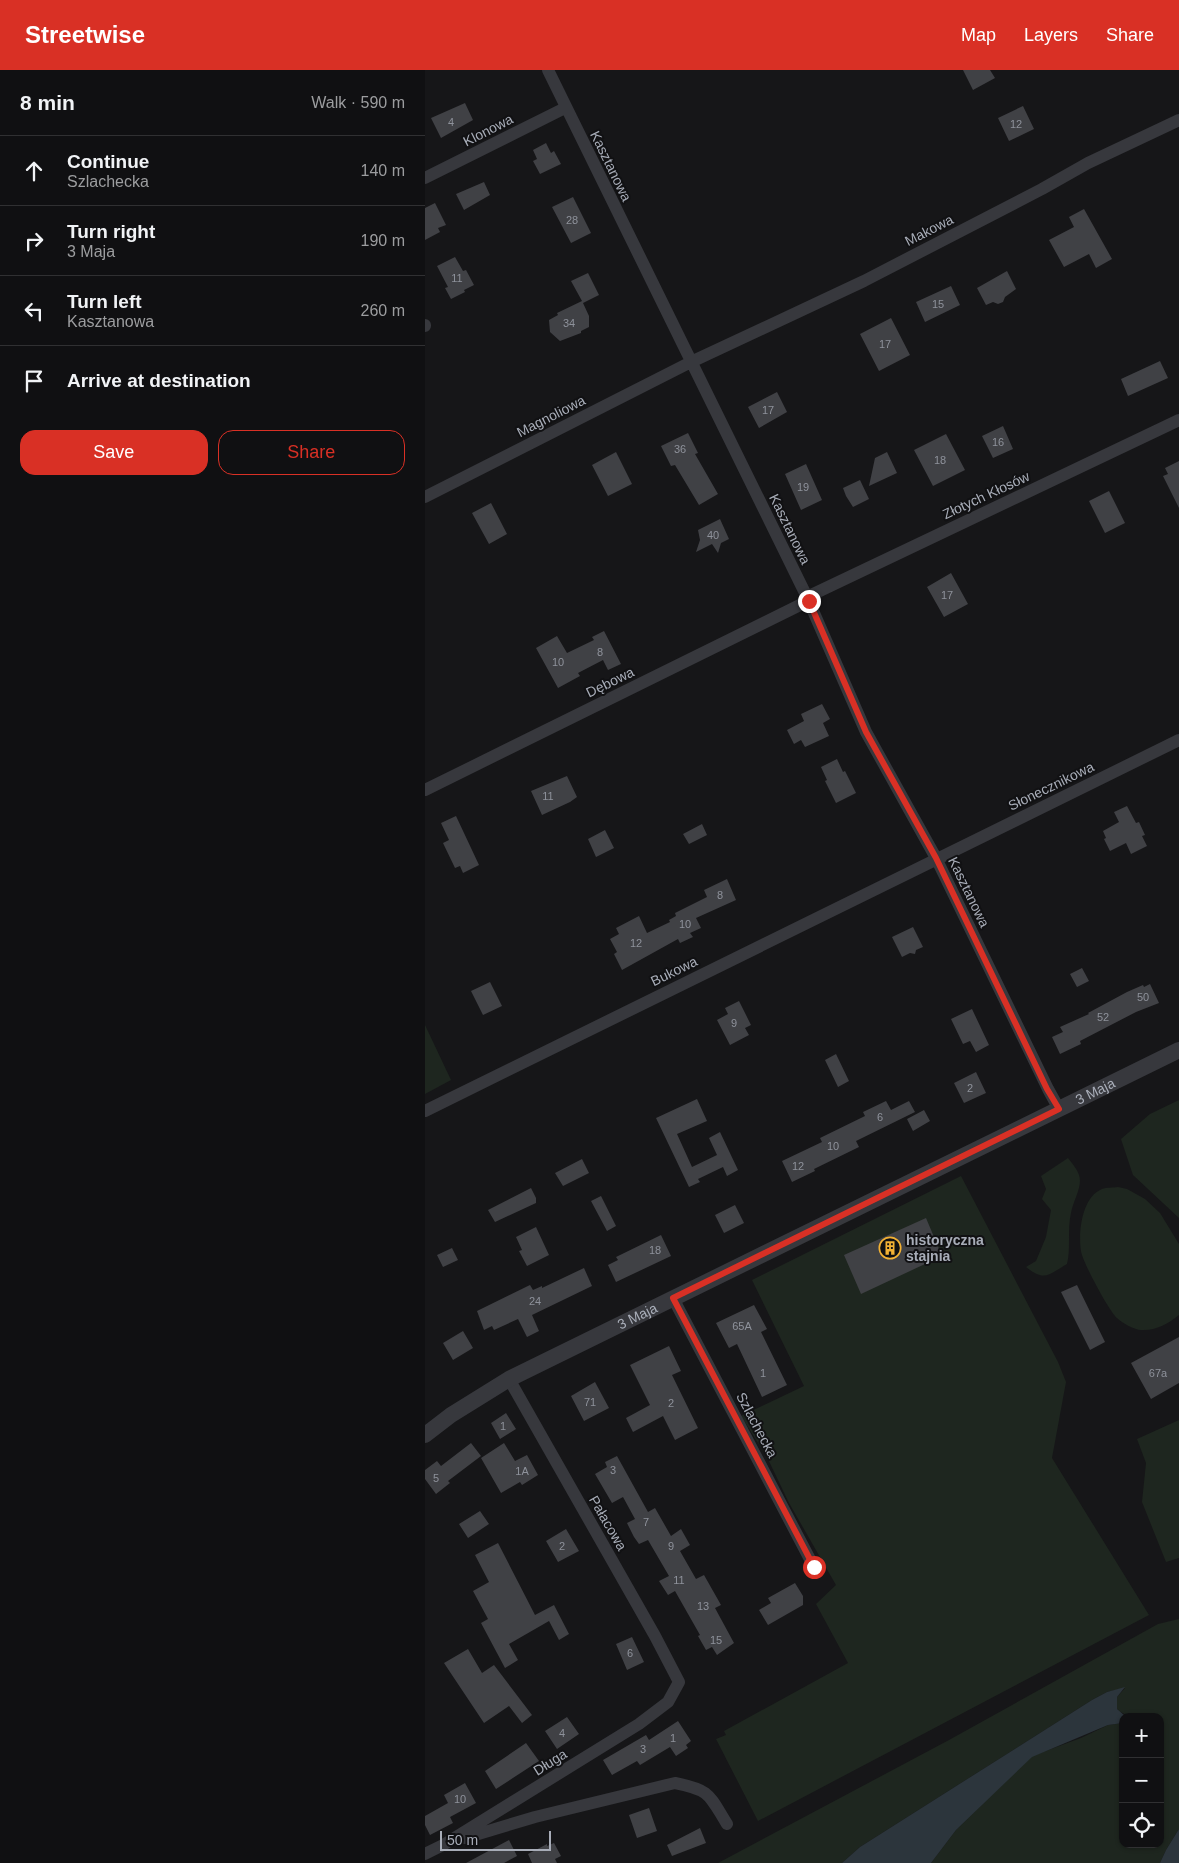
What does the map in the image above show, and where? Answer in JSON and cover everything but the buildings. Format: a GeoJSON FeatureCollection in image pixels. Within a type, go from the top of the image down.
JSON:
{"type":"FeatureCollection","features":[{"type":"Feature","properties":{"kind":"street","name":"Kasztanowa"},"geometry":{"type":"LineString","coordinates":[[548,70],[565,108],[808,599],[866,732],[936,858],[1047,1089],[1059,1109]]}},
{"type":"Feature","properties":{"kind":"street","name":"Klonowa"},"geometry":{"type":"LineString","coordinates":[[425,178],[565,108]]}},
{"type":"Feature","properties":{"kind":"street","name":"Makowa"},"geometry":{"type":"LineString","coordinates":[[691,362],[863,281],[1088,163],[1179,120]]}},
{"type":"Feature","properties":{"kind":"street","name":"Magnoliowa"},"geometry":{"type":"LineString","coordinates":[[425,497],[691,362]]}},
{"type":"Feature","properties":{"kind":"street","name":"Złotych Kłosów"},"geometry":{"type":"LineString","coordinates":[[808,599],[1179,420]]}},
{"type":"Feature","properties":{"kind":"street","name":"Dębowa"},"geometry":{"type":"LineString","coordinates":[[425,790],[808,599]]}},
{"type":"Feature","properties":{"kind":"street","name":"Słonecznikowa"},"geometry":{"type":"LineString","coordinates":[[936,858],[1179,740]]}},
{"type":"Feature","properties":{"kind":"street","name":"Bukowa"},"geometry":{"type":"LineString","coordinates":[[425,1111],[936,858]]}},
{"type":"Feature","properties":{"kind":"street","name":"3 Maja"},"geometry":{"type":"LineString","coordinates":[[425,1435],[451,1415],[509,1379],[1179,1050]]}},
{"type":"Feature","properties":{"kind":"street","name":"Szlachecka"},"geometry":{"type":"LineString","coordinates":[[673,1298],[814,1567]]}},
{"type":"Feature","properties":{"kind":"street","name":"Pałacowa"},"geometry":{"type":"LineString","coordinates":[[509,1379],[655,1636],[679,1682]]}},
{"type":"Feature","properties":{"kind":"street","name":"Długa"},"geometry":{"type":"LineString","coordinates":[[425,1854],[443,1846],[639,1724],[668,1702],[679,1682]]}},
{"type":"Feature","properties":{"kind":"street"},"geometry":{"type":"LineString","coordinates":[[443,1846],[535,1817],[675,1784],[697,1787],[709,1795],[727,1824]]}},
{"type":"Feature","properties":{"kind":"shaded area"},"geometry":{"type":"Polygon","coordinates":[[[425,1025],[451,1080],[425,1094],[425,1025]]]}},
{"type":"Feature","properties":{"kind":"shaded area"},"geometry":{"type":"Polygon","coordinates":[[[1179,1100],[1179,1218],[1133,1175],[1121,1139],[1150,1114],[1179,1100]]]}},
{"type":"Feature","properties":{"kind":"shaded area"},"geometry":{"type":"Polygon","coordinates":[[[1068,1158],[1079,1175],[1080,1184],[1070,1219],[1067,1264],[1051,1274],[1042,1276],[1026,1267],[1036,1261],[1046,1237],[1051,1210],[1042,1199],[1046,1189],[1041,1176],[1068,1158]]]}},
{"type":"Feature","properties":{"kind":"shaded area"},"geometry":{"type":"Polygon","coordinates":[[[961,1176],[1058,1362],[1066,1382],[1052,1458],[1149,1615],[758,1821],[716,1739],[726,1735],[724,1731],[848,1663],[816,1604],[836,1585],[789,1503],[767,1457],[741,1416],[804,1386],[752,1280],[961,1176]]]}},
{"type":"Feature","properties":{"kind":"shaded area"},"geometry":{"type":"Polygon","coordinates":[[[1118,1187],[1127,1189],[1145,1199],[1160,1213],[1179,1244],[1179,1315],[1156,1328],[1135,1329],[1125,1324],[1113,1314],[1096,1286],[1081,1251],[1081,1225],[1090,1199],[1102,1189],[1118,1187]]]}},
{"type":"Feature","properties":{"kind":"shaded area"},"geometry":{"type":"Polygon","coordinates":[[[1179,1420],[1179,1558],[1166,1562],[1142,1502],[1146,1463],[1137,1439],[1179,1420]]]}},
{"type":"Feature","properties":{"kind":"shaded area"},"geometry":{"type":"Polygon","coordinates":[[[1179,1619],[1179,1829],[1160,1863],[931,1863],[956,1830],[1032,1756],[1081,1738],[1108,1725],[1119,1724],[1119,1848],[1164,1848],[1164,1713],[1122,1713],[1117,1709],[1117,1697],[1125,1688],[1107,1692],[1092,1700],[860,1847],[842,1863],[718,1863],[949,1740],[1158,1624],[1179,1619]]]}},
{"type":"Feature","properties":{"kind":"shaded area"},"geometry":{"type":"Polygon","coordinates":[[[1125,1687],[1117,1697],[1117,1709],[1122,1713],[1119,1713],[1119,1724],[1108,1725],[1032,1757],[956,1830],[931,1863],[842,1863],[860,1847],[1107,1692],[1125,1687]]]}},
{"type":"Feature","properties":{"kind":"shaded area"},"geometry":{"type":"Polygon","coordinates":[[[1179,1829],[1179,1863],[1160,1863],[1166,1850],[1179,1829]]]}},
{"type":"Feature","properties":{"kind":"place","name":"historyczna stajnia"},"geometry":{"type":"Point","coordinates":[890,1248]}},
{"type":"Feature","properties":{"kind":"route"},"geometry":{"type":"LineString","coordinates":[[809,601],[866,732],[936,858],[1047,1089],[1059,1109],[673,1298],[814,1567]]}}]}
